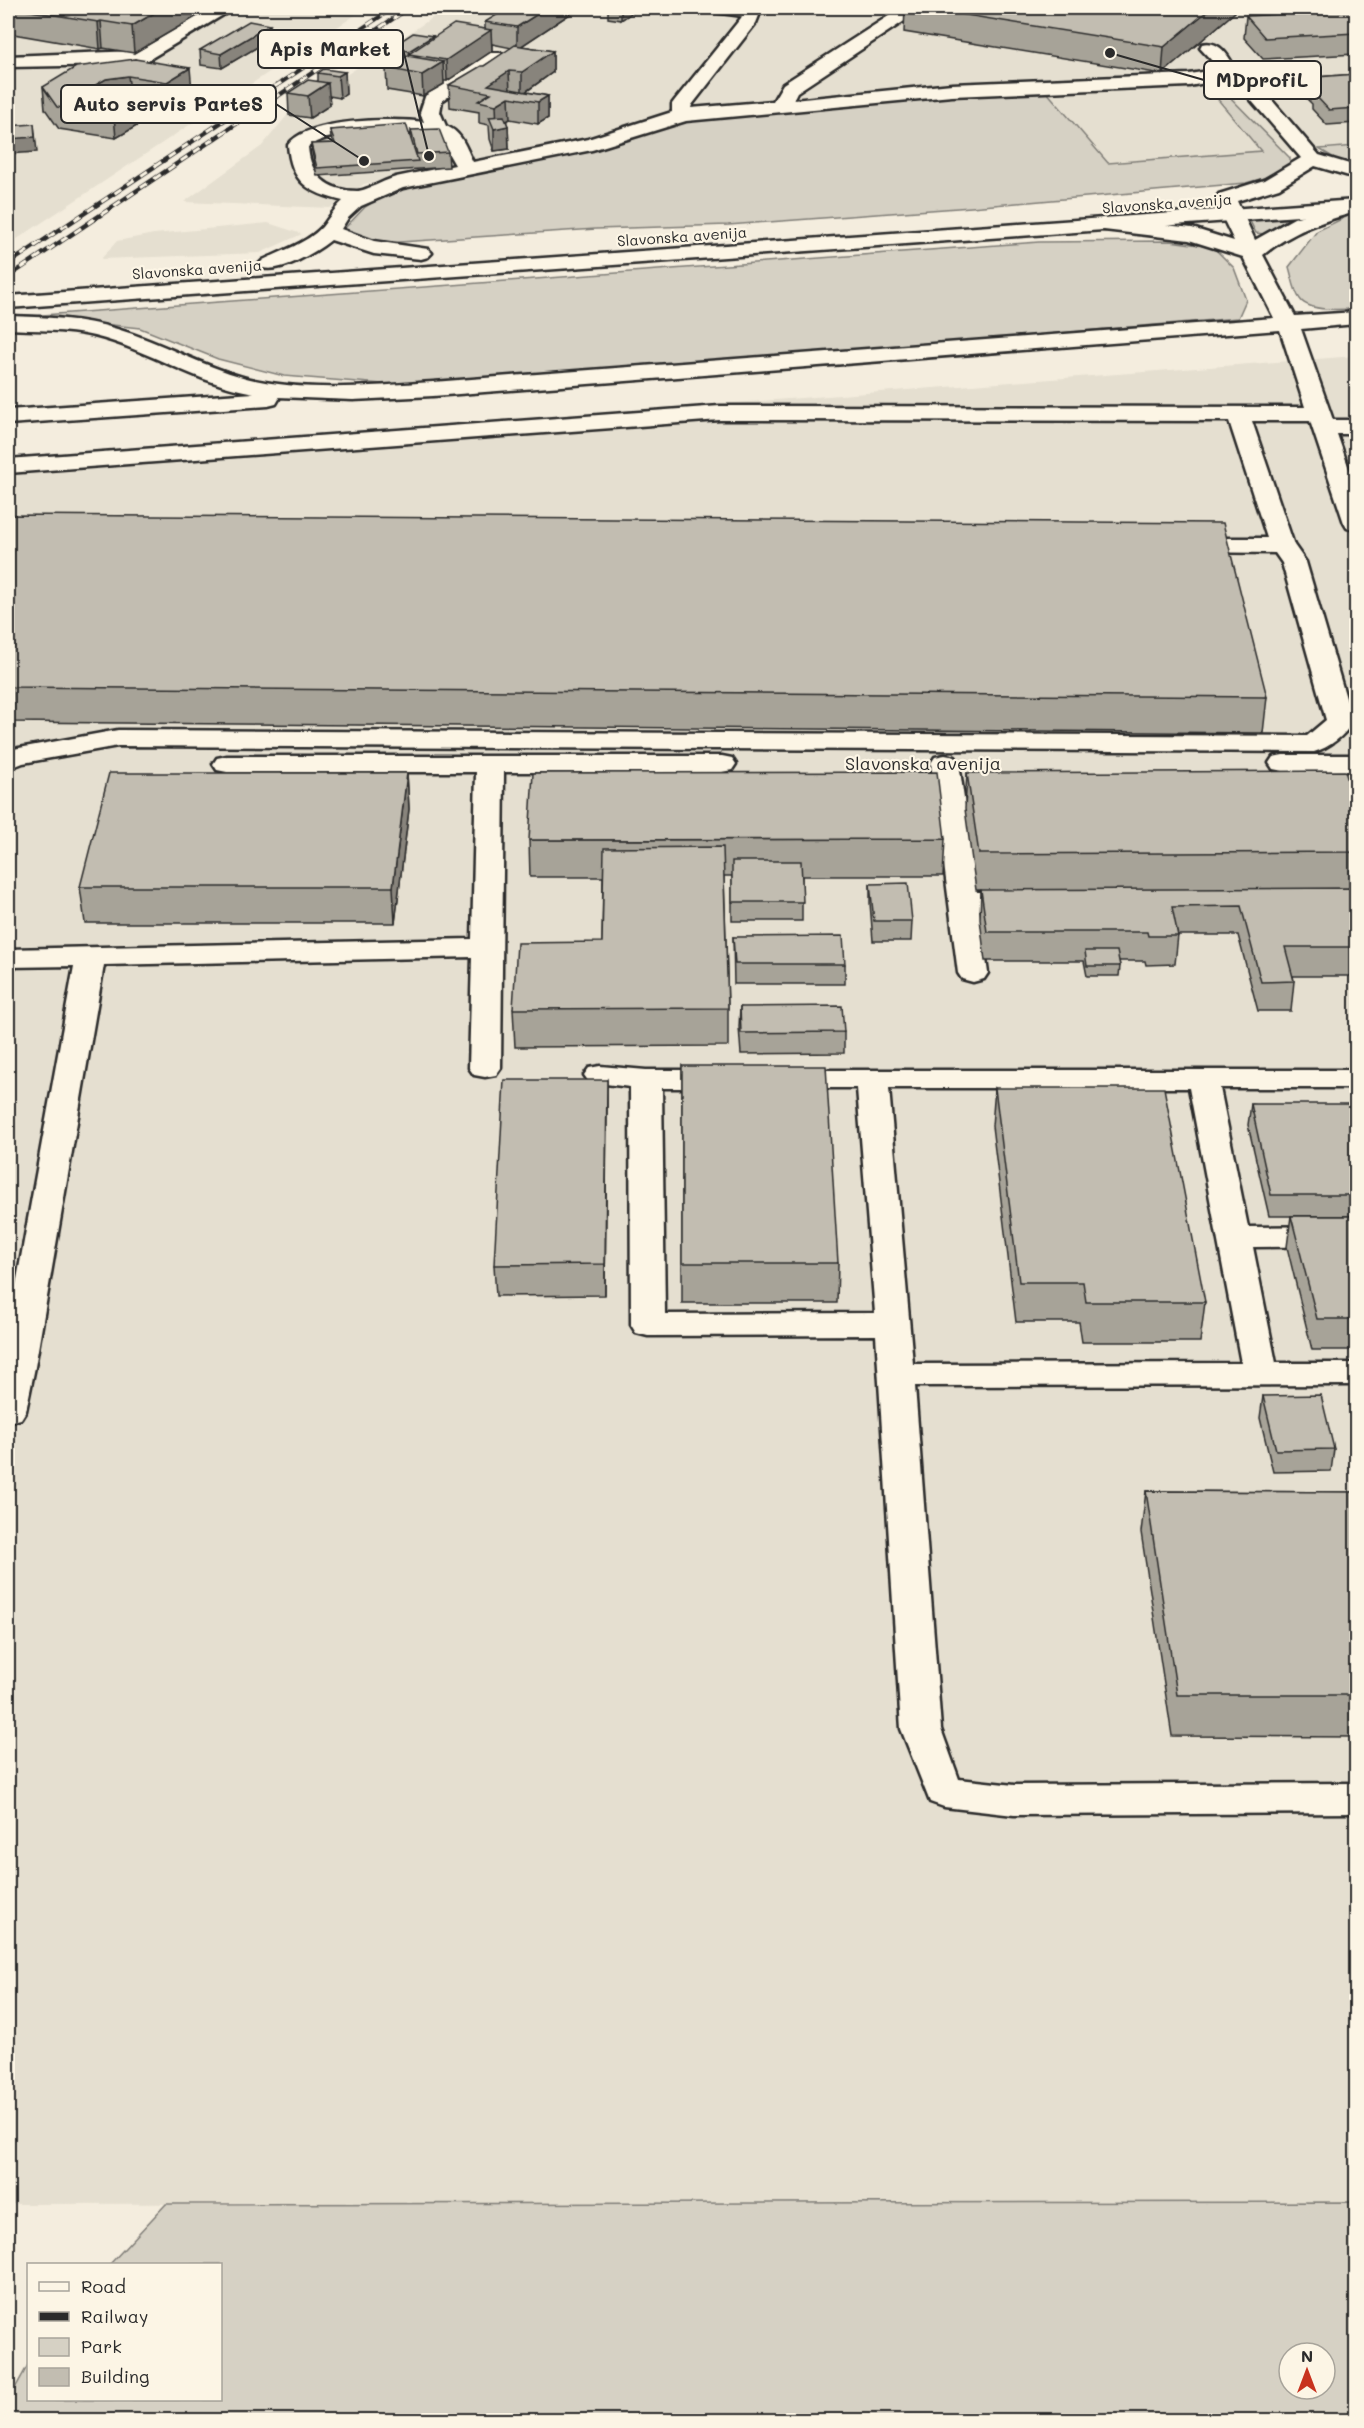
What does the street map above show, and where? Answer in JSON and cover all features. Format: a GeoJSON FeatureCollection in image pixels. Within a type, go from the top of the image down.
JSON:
{"type":"FeatureCollection","features":[{"type":"Feature","properties":{"kind":"street"},"geometry":{"type":"LineString","coordinates":[[8,62],[120,59],[141,56],[222,8]]}},
{"type":"Feature","properties":{"kind":"street"},"geometry":{"type":"LineString","coordinates":[[684,115],[681,111],[682,104],[750,19],[753,10],[720,8]]}},
{"type":"Feature","properties":{"kind":"street"},"geometry":{"type":"LineString","coordinates":[[780,105],[790,88],[912,8]]}},
{"type":"Feature","properties":{"kind":"street"},"geometry":{"type":"LineString","coordinates":[[1209,48],[1221,59],[1226,68],[1224,74]]}},
{"type":"Feature","properties":{"kind":"street"},"geometry":{"type":"LineString","coordinates":[[437,129],[430,112],[433,98],[494,57]]}},
{"type":"Feature","properties":{"kind":"street"},"geometry":{"type":"LineString","coordinates":[[270,264],[310,246],[329,231],[340,213],[361,198],[398,183],[592,144],[684,115],[952,90],[1180,81],[1224,74],[1251,88],[1312,159],[1356,172]]}},
{"type":"Feature","properties":{"kind":"street"},"geometry":{"type":"LineString","coordinates":[[361,198],[325,190],[312,184],[303,174],[298,145],[308,137],[331,132],[392,127],[437,129],[450,136],[461,161],[467,168]]}},
{"type":"Feature","properties":{"kind":"street"},"geometry":{"type":"LineString","coordinates":[[1228,206],[1292,175],[1312,159]]}},
{"type":"Feature","properties":{"kind":"street","name":"Slavonska avenija"},"geometry":{"type":"LineString","coordinates":[[8,302],[1104,224],[1356,189]]}},
{"type":"Feature","properties":{"kind":"street","name":"Slavonska avenija"},"geometry":{"type":"LineString","coordinates":[[1228,206],[1288,322],[1356,523]]}},
{"type":"Feature","properties":{"kind":"street","name":"Slavonska avenija"},"geometry":{"type":"LineString","coordinates":[[8,283],[421,253],[1228,206],[1356,206]]}},
{"type":"Feature","properties":{"kind":"street","name":"Slavonska avenija"},"geometry":{"type":"LineString","coordinates":[[1252,253],[1271,236],[1296,222],[1356,206]]}},
{"type":"Feature","properties":{"kind":"street","name":"Slavonska avenija"},"geometry":{"type":"LineString","coordinates":[[1104,224],[1192,234],[1252,253]]}},
{"type":"Feature","properties":{"kind":"street"},"geometry":{"type":"LineString","coordinates":[[329,231],[348,242],[371,248],[421,253]]}},
{"type":"Feature","properties":{"kind":"street"},"geometry":{"type":"LineString","coordinates":[[8,417],[444,388],[1356,318]]}},
{"type":"Feature","properties":{"kind":"street"},"geometry":{"type":"LineString","coordinates":[[8,323],[76,327],[110,333],[221,379],[296,392],[341,394]]}},
{"type":"Feature","properties":{"kind":"street"},"geometry":{"type":"LineString","coordinates":[[151,408],[176,393],[193,367]]}},
{"type":"Feature","properties":{"kind":"street"},"geometry":{"type":"LineString","coordinates":[[8,466],[720,413],[1239,414],[1322,421],[1356,427]]}},
{"type":"Feature","properties":{"kind":"street"},"geometry":{"type":"LineString","coordinates":[[8,760],[15,756],[118,738],[1314,744],[1340,722],[1294,562],[1282,546],[1239,414]]}},
{"type":"Feature","properties":{"kind":"street"},"geometry":{"type":"LineString","coordinates":[[1159,545],[1282,546]]}},
{"type":"Feature","properties":{"kind":"street"},"geometry":{"type":"LineString","coordinates":[[945,763],[973,973]]}},
{"type":"Feature","properties":{"kind":"street","name":"Slavonska avenija"},"geometry":{"type":"LineString","coordinates":[[227,764],[1356,763]]}},
{"type":"Feature","properties":{"kind":"street"},"geometry":{"type":"LineString","coordinates":[[486,1068],[490,764]]}},
{"type":"Feature","properties":{"kind":"street"},"geometry":{"type":"LineString","coordinates":[[963,901],[1047,901]]}},
{"type":"Feature","properties":{"kind":"street"},"geometry":{"type":"LineString","coordinates":[[8,958],[487,948]]}},
{"type":"Feature","properties":{"kind":"street"},"geometry":{"type":"LineString","coordinates":[[8,1411],[18,1367],[90,957]]}},
{"type":"Feature","properties":{"kind":"street"},"geometry":{"type":"LineString","coordinates":[[600,1075],[646,1079],[1356,1079]]}},
{"type":"Feature","properties":{"kind":"street"},"geometry":{"type":"LineString","coordinates":[[646,1079],[648,1325],[892,1324]]}},
{"type":"Feature","properties":{"kind":"street"},"geometry":{"type":"LineString","coordinates":[[872,1079],[897,1375],[921,1729],[944,1792],[1014,1800],[1356,1798]]}},
{"type":"Feature","properties":{"kind":"street"},"geometry":{"type":"LineString","coordinates":[[1203,1080],[1236,1237],[1261,1375]]}},
{"type":"Feature","properties":{"kind":"street"},"geometry":{"type":"LineString","coordinates":[[1236,1237],[1356,1236]]}},
{"type":"Feature","properties":{"kind":"street"},"geometry":{"type":"LineString","coordinates":[[897,1375],[1356,1374]]}},
{"type":"Feature","properties":{"kind":"shaded area"},"geometry":{"type":"Polygon","coordinates":[[[8,8],[366,8],[8,245],[8,8]]]}},
{"type":"Feature","properties":{"kind":"shaded area"},"geometry":{"type":"Polygon","coordinates":[[[447,8],[1296,8],[1356,25],[1356,146],[1283,151],[1215,82],[1205,84],[1261,151],[1108,163],[831,99],[695,109],[602,137],[364,184],[330,208],[184,202],[262,146],[289,113],[447,8]]]}},
{"type":"Feature","properties":{"kind":"shaded area"},"geometry":{"type":"Polygon","coordinates":[[[268,223],[302,234],[260,253],[101,259],[117,241],[154,234],[268,223]]]}},
{"type":"Feature","properties":{"kind":"shaded area"},"geometry":{"type":"Polygon","coordinates":[[[1356,356],[1356,2202],[8,2204],[8,458],[1356,356]]]}},
{"type":"Feature","properties":{"kind":"green space"},"geometry":{"type":"Polygon","coordinates":[[[1215,82],[1290,158],[1290,165],[1281,173],[1246,183],[728,225],[596,229],[385,243],[363,240],[346,232],[345,228],[365,207],[381,197],[406,188],[466,173],[596,150],[701,117],[816,109],[962,94],[1046,91],[1108,163],[1261,151],[1205,84],[1215,82]]]}},
{"type":"Feature","properties":{"kind":"green space"},"geometry":{"type":"Polygon","coordinates":[[[1356,146],[1356,166],[1336,159],[1319,149],[1356,146]]]}},
{"type":"Feature","properties":{"kind":"green space"},"geometry":{"type":"Polygon","coordinates":[[[1356,212],[1356,308],[1326,309],[1304,303],[1296,292],[1289,267],[1317,231],[1356,212]]]}},
{"type":"Feature","properties":{"kind":"green space"},"geometry":{"type":"Polygon","coordinates":[[[1289,215],[1290,218],[1264,234],[1256,233],[1248,217],[1289,215]]]}},
{"type":"Feature","properties":{"kind":"green space"},"geometry":{"type":"Polygon","coordinates":[[[1170,241],[1213,247],[1234,268],[1246,300],[1238,318],[419,387],[284,376],[218,359],[140,328],[29,316],[1039,242],[1170,241]]]}},
{"type":"Feature","properties":{"kind":"green space"},"geometry":{"type":"Polygon","coordinates":[[[1356,2202],[1356,2420],[8,2420],[8,2401],[27,2367],[27,2401],[222,2401],[222,2263],[111,2263],[166,2204],[1356,2202]]]}},
{"type":"Feature","properties":{"kind":"building"},"geometry":{"type":"Polygon","coordinates":[[[12,8],[163,8],[132,26],[12,8]]]}},
{"type":"Feature","properties":{"kind":"building"},"geometry":{"type":"Polygon","coordinates":[[[508,8],[547,8],[517,27],[485,22],[508,8]]]}},
{"type":"Feature","properties":{"kind":"building"},"geometry":{"type":"Polygon","coordinates":[[[923,8],[1211,8],[1164,47],[923,8]]]}},
{"type":"Feature","properties":{"kind":"building"},"geometry":{"type":"Polygon","coordinates":[[[1356,10],[1356,33],[1265,38],[1246,16],[1356,10]]]}},
{"type":"Feature","properties":{"kind":"building"},"geometry":{"type":"Polygon","coordinates":[[[249,21],[270,25],[221,54],[200,50],[249,21]]]}},
{"type":"Feature","properties":{"kind":"building"},"geometry":{"type":"Polygon","coordinates":[[[454,24],[491,30],[446,60],[409,54],[454,24]]]}},
{"type":"Feature","properties":{"kind":"building"},"geometry":{"type":"Polygon","coordinates":[[[413,33],[433,36],[409,51],[390,48],[413,33]]]}},
{"type":"Feature","properties":{"kind":"building"},"geometry":{"type":"Polygon","coordinates":[[[515,45],[553,51],[522,72],[509,71],[488,85],[548,96],[538,102],[509,97],[496,105],[478,101],[491,93],[449,85],[484,66],[515,45]]]}},
{"type":"Feature","properties":{"kind":"building"},"geometry":{"type":"Polygon","coordinates":[[[407,56],[443,62],[422,75],[386,68],[407,56]]]}},
{"type":"Feature","properties":{"kind":"building"},"geometry":{"type":"Polygon","coordinates":[[[135,59],[190,68],[167,82],[128,76],[106,79],[92,87],[97,95],[137,102],[114,116],[57,107],[43,87],[76,67],[135,59]]]}},
{"type":"Feature","properties":{"kind":"building"},"geometry":{"type":"Polygon","coordinates":[[[324,69],[345,72],[338,76],[318,73],[324,69]]]}},
{"type":"Feature","properties":{"kind":"building"},"geometry":{"type":"Polygon","coordinates":[[[1356,74],[1356,108],[1329,110],[1303,78],[1356,74]]]}},
{"type":"Feature","properties":{"kind":"building"},"geometry":{"type":"Polygon","coordinates":[[[308,80],[328,83],[308,96],[288,93],[308,80]]]}},
{"type":"Feature","properties":{"kind":"building"},"geometry":{"type":"Polygon","coordinates":[[[504,116],[508,126],[494,129],[489,117],[504,116]]]}},
{"type":"Feature","properties":{"kind":"building"},"geometry":{"type":"Polygon","coordinates":[[[34,124],[35,137],[8,139],[8,126],[34,124]]]}},
{"type":"Feature","properties":{"kind":"building"},"geometry":{"type":"Polygon","coordinates":[[[406,124],[418,161],[317,168],[311,144],[335,143],[330,130],[406,124]]]}},
{"type":"Feature","properties":{"kind":"building"},"geometry":{"type":"Polygon","coordinates":[[[439,129],[448,152],[417,154],[411,130],[439,129]]]}},
{"type":"Feature","properties":{"kind":"building"},"geometry":{"type":"Polygon","coordinates":[[[8,515],[1223,523],[1267,697],[8,687],[8,515]]]}},
{"type":"Feature","properties":{"kind":"building"},"geometry":{"type":"Polygon","coordinates":[[[1345,771],[1356,807],[1356,852],[979,854],[967,773],[1345,771]]]}},
{"type":"Feature","properties":{"kind":"building"},"geometry":{"type":"Polygon","coordinates":[[[937,772],[945,839],[529,840],[533,773],[937,772]]]}},
{"type":"Feature","properties":{"kind":"building"},"geometry":{"type":"Polygon","coordinates":[[[109,773],[407,773],[393,887],[80,887],[109,773]]]}},
{"type":"Feature","properties":{"kind":"building"},"geometry":{"type":"Polygon","coordinates":[[[723,847],[728,1008],[513,1009],[517,943],[602,942],[604,848],[723,847]]]}},
{"type":"Feature","properties":{"kind":"building"},"geometry":{"type":"Polygon","coordinates":[[[732,861],[801,861],[803,902],[732,902],[732,861]]]}},
{"type":"Feature","properties":{"kind":"building"},"geometry":{"type":"Polygon","coordinates":[[[908,883],[912,921],[874,921],[870,884],[908,883]]]}},
{"type":"Feature","properties":{"kind":"building"},"geometry":{"type":"Polygon","coordinates":[[[1356,888],[1356,947],[1285,947],[1294,981],[1261,982],[1241,906],[1172,907],[1178,936],[1148,936],[1147,932],[987,932],[981,890],[1356,888]]]}},
{"type":"Feature","properties":{"kind":"building"},"geometry":{"type":"Polygon","coordinates":[[[843,936],[845,964],[735,964],[733,937],[843,936]]]}},
{"type":"Feature","properties":{"kind":"building"},"geometry":{"type":"Polygon","coordinates":[[[1085,951],[1117,951],[1120,966],[1087,966],[1085,951]]]}},
{"type":"Feature","properties":{"kind":"building"},"geometry":{"type":"Polygon","coordinates":[[[842,1006],[844,1032],[741,1033],[740,1007],[842,1006]]]}},
{"type":"Feature","properties":{"kind":"building"},"geometry":{"type":"Polygon","coordinates":[[[682,1066],[826,1066],[838,1263],[682,1263],[682,1066]]]}},
{"type":"Feature","properties":{"kind":"building"},"geometry":{"type":"Polygon","coordinates":[[[504,1080],[607,1080],[605,1264],[494,1265],[504,1080]]]}},
{"type":"Feature","properties":{"kind":"building"},"geometry":{"type":"Polygon","coordinates":[[[995,1088],[1164,1088],[1205,1302],[1086,1302],[1083,1282],[1019,1282],[995,1088]]]}},
{"type":"Feature","properties":{"kind":"building"},"geometry":{"type":"Polygon","coordinates":[[[1251,1104],[1352,1104],[1356,1122],[1356,1195],[1271,1195],[1251,1104]]]}},
{"type":"Feature","properties":{"kind":"building"},"geometry":{"type":"Polygon","coordinates":[[[1291,1216],[1356,1216],[1356,1319],[1317,1319],[1291,1216]]]}},
{"type":"Feature","properties":{"kind":"building"},"geometry":{"type":"Polygon","coordinates":[[[1321,1395],[1334,1449],[1276,1450],[1263,1396],[1321,1395]]]}},
{"type":"Feature","properties":{"kind":"building"},"geometry":{"type":"Polygon","coordinates":[[[1146,1491],[1356,1492],[1356,1695],[1177,1695],[1146,1491]]]}},
{"type":"Feature","properties":{"kind":"railway"},"geometry":{"type":"LineString","coordinates":[[8,264],[393,8]]}},
{"type":"Feature","properties":{"kind":"railway"},"geometry":{"type":"LineString","coordinates":[[8,277],[409,8]]}},
{"type":"Feature","properties":{"kind":"place","name":"MDprofiL"},"geometry":{"type":"Point","coordinates":[1110,53]}},
{"type":"Feature","properties":{"kind":"place","name":"Apis Market"},"geometry":{"type":"Point","coordinates":[429,156]}},
{"type":"Feature","properties":{"kind":"place","name":"Auto servis ParteS"},"geometry":{"type":"Point","coordinates":[364,161]}}]}
